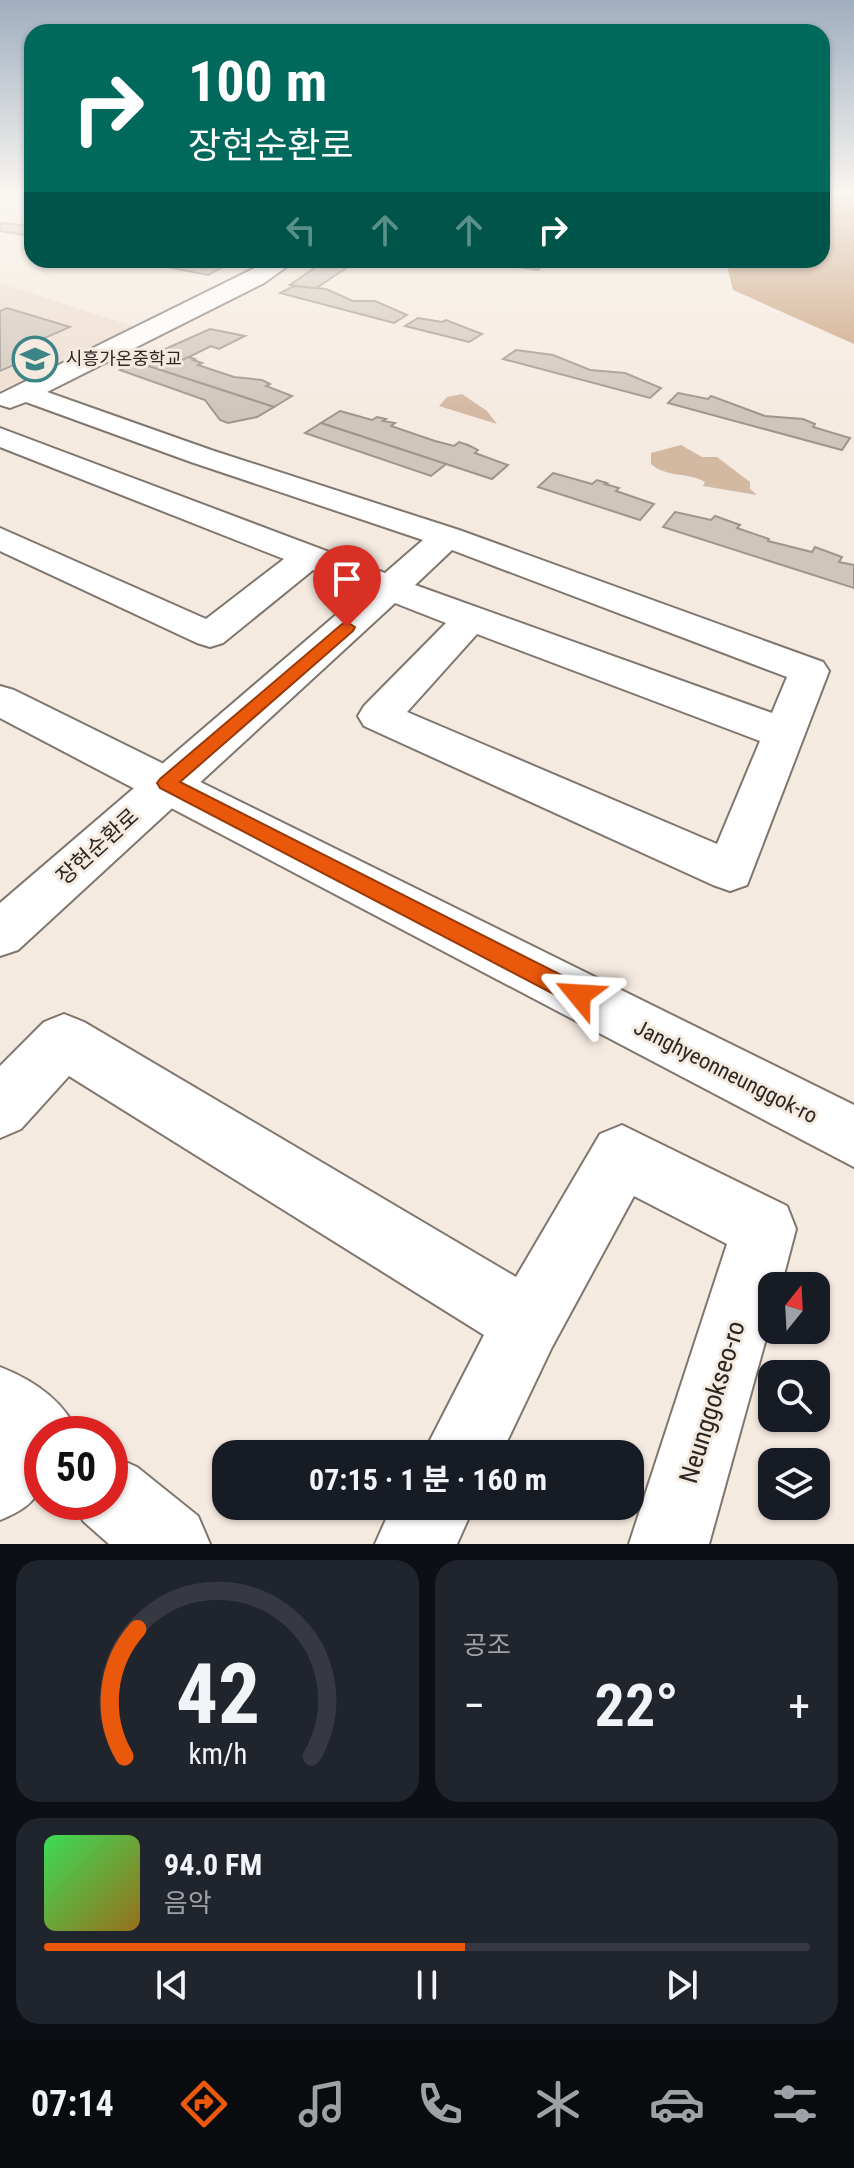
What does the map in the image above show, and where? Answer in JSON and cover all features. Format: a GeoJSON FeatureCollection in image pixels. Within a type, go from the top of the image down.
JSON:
{"type":"FeatureCollection","features":[{"type":"Feature","properties":{"kind":"street"},"geometry":{"type":"LineString","coordinates":[[12,399],[273,268]]}},
{"type":"Feature","properties":{"kind":"street"},"geometry":{"type":"LineString","coordinates":[[12,399],[201,456],[447,537],[809,671],[730,871],[379,716],[471,619]]}},
{"type":"Feature","properties":{"kind":"street"},"geometry":{"type":"LineString","coordinates":[[6,445],[785,734]]}},
{"type":"Feature","properties":{"kind":"street","name":"장현순환로"},"geometry":{"type":"LineString","coordinates":[[0,934],[447,537]]}},
{"type":"Feature","properties":{"kind":"street"},"geometry":{"type":"LineString","coordinates":[[0,538],[210,635],[308,557]]}},
{"type":"Feature","properties":{"kind":"street","name":"Janghyeonneunggok-ro"},"geometry":{"type":"LineString","coordinates":[[0,700],[854,1137]]}},
{"type":"Feature","properties":{"kind":"street"},"geometry":{"type":"LineString","coordinates":[[0,1108],[64,1041],[528,1323],[468,1440]]}},
{"type":"Feature","properties":{"kind":"street","name":"Neunggokseo-ro"},"geometry":{"type":"LineString","coordinates":[[528,1323],[622,1156],[764,1229],[669,1544]]}},
{"type":"Feature","properties":{"kind":"street"},"geometry":{"type":"LineString","coordinates":[[128,1509],[170,1544]]}},
{"type":"Feature","properties":{"kind":"street"},"geometry":{"type":"LineString","coordinates":[[415,1544],[428,1520]]}},
{"type":"Feature","properties":{"kind":"shaded area"},"geometry":{"type":"Polygon","coordinates":[[[854,267],[854,344],[733,290],[728,268],[854,267]]]}},
{"type":"Feature","properties":{"kind":"shaded area","name":"시흥가온중학교"},"geometry":{"type":"Polygon","coordinates":[[[0,283],[139,328],[0,390],[0,283]]]}},
{"type":"Feature","properties":{"kind":"shaded area"},"geometry":{"type":"Polygon","coordinates":[[[462,394],[487,411],[497,424],[439,406],[447,397],[462,394]]]}},
{"type":"Feature","properties":{"kind":"shaded area"},"geometry":{"type":"Polygon","coordinates":[[[681,445],[702,457],[717,457],[750,482],[750,489],[757,495],[703,486],[705,482],[698,479],[664,471],[651,464],[651,453],[681,445]]]}},
{"type":"Feature","properties":{"kind":"building"},"geometry":{"type":"Polygon","coordinates":[[[172,268],[221,268],[208,275],[172,268]]]}},
{"type":"Feature","properties":{"kind":"building"},"geometry":{"type":"Polygon","coordinates":[[[314,268],[346,268],[315,289],[290,285],[314,268]]]}},
{"type":"Feature","properties":{"kind":"building"},"geometry":{"type":"Polygon","coordinates":[[[294,286],[326,289],[353,301],[375,301],[407,315],[394,323],[280,293],[294,286]]]}},
{"type":"Feature","properties":{"kind":"building"},"geometry":{"type":"Polygon","coordinates":[[[7,308],[70,327],[19,349],[36,355],[0,371],[0,311],[7,308]]]}},
{"type":"Feature","properties":{"kind":"building"},"geometry":{"type":"Polygon","coordinates":[[[418,318],[446,320],[482,334],[469,342],[405,326],[418,318]]]}},
{"type":"Feature","properties":{"kind":"building"},"geometry":{"type":"Polygon","coordinates":[[[210,329],[245,336],[219,349],[211,346],[183,360],[156,353],[210,329]]]}},
{"type":"Feature","properties":{"kind":"building"},"geometry":{"type":"Polygon","coordinates":[[[516,350],[553,355],[590,370],[625,373],[661,388],[650,398],[503,359],[516,350]]]}},
{"type":"Feature","properties":{"kind":"building"},"geometry":{"type":"Polygon","coordinates":[[[156,353],[183,360],[188,357],[202,363],[198,365],[234,377],[262,380],[270,384],[266,386],[292,396],[274,407],[136,362],[156,353]]]}},
{"type":"Feature","properties":{"kind":"building"},"geometry":{"type":"Polygon","coordinates":[[[136,362],[274,407],[257,417],[228,423],[220,420],[205,400],[120,370],[136,362]]]}},
{"type":"Feature","properties":{"kind":"building"},"geometry":{"type":"Polygon","coordinates":[[[678,393],[708,399],[711,396],[765,416],[803,419],[815,424],[813,427],[850,438],[842,450],[668,403],[678,393]]]}},
{"type":"Feature","properties":{"kind":"building"},"geometry":{"type":"Polygon","coordinates":[[[340,411],[372,420],[377,417],[386,419],[383,421],[395,423],[391,426],[454,446],[459,442],[478,450],[475,453],[508,465],[492,479],[321,423],[340,411]]]}},
{"type":"Feature","properties":{"kind":"building"},"geometry":{"type":"Polygon","coordinates":[[[321,423],[446,464],[431,476],[305,433],[321,423]]]}},
{"type":"Feature","properties":{"kind":"building"},"geometry":{"type":"Polygon","coordinates":[[[553,473],[592,484],[597,480],[607,483],[619,488],[616,491],[654,504],[640,520],[538,487],[553,473]]]}},
{"type":"Feature","properties":{"kind":"building"},"geometry":{"type":"Polygon","coordinates":[[[675,512],[711,520],[715,516],[740,525],[737,528],[768,541],[812,552],[815,547],[842,557],[839,562],[854,565],[854,588],[663,527],[675,512]]]}},
{"type":"Feature","properties":{"kind":"place","name":"시흥가온중학교"},"geometry":{"type":"Point","coordinates":[35,359]}},
{"type":"Feature","properties":{"kind":"route"},"geometry":{"type":"LineString","coordinates":[[347,627],[167,783],[579,995]]}}]}
